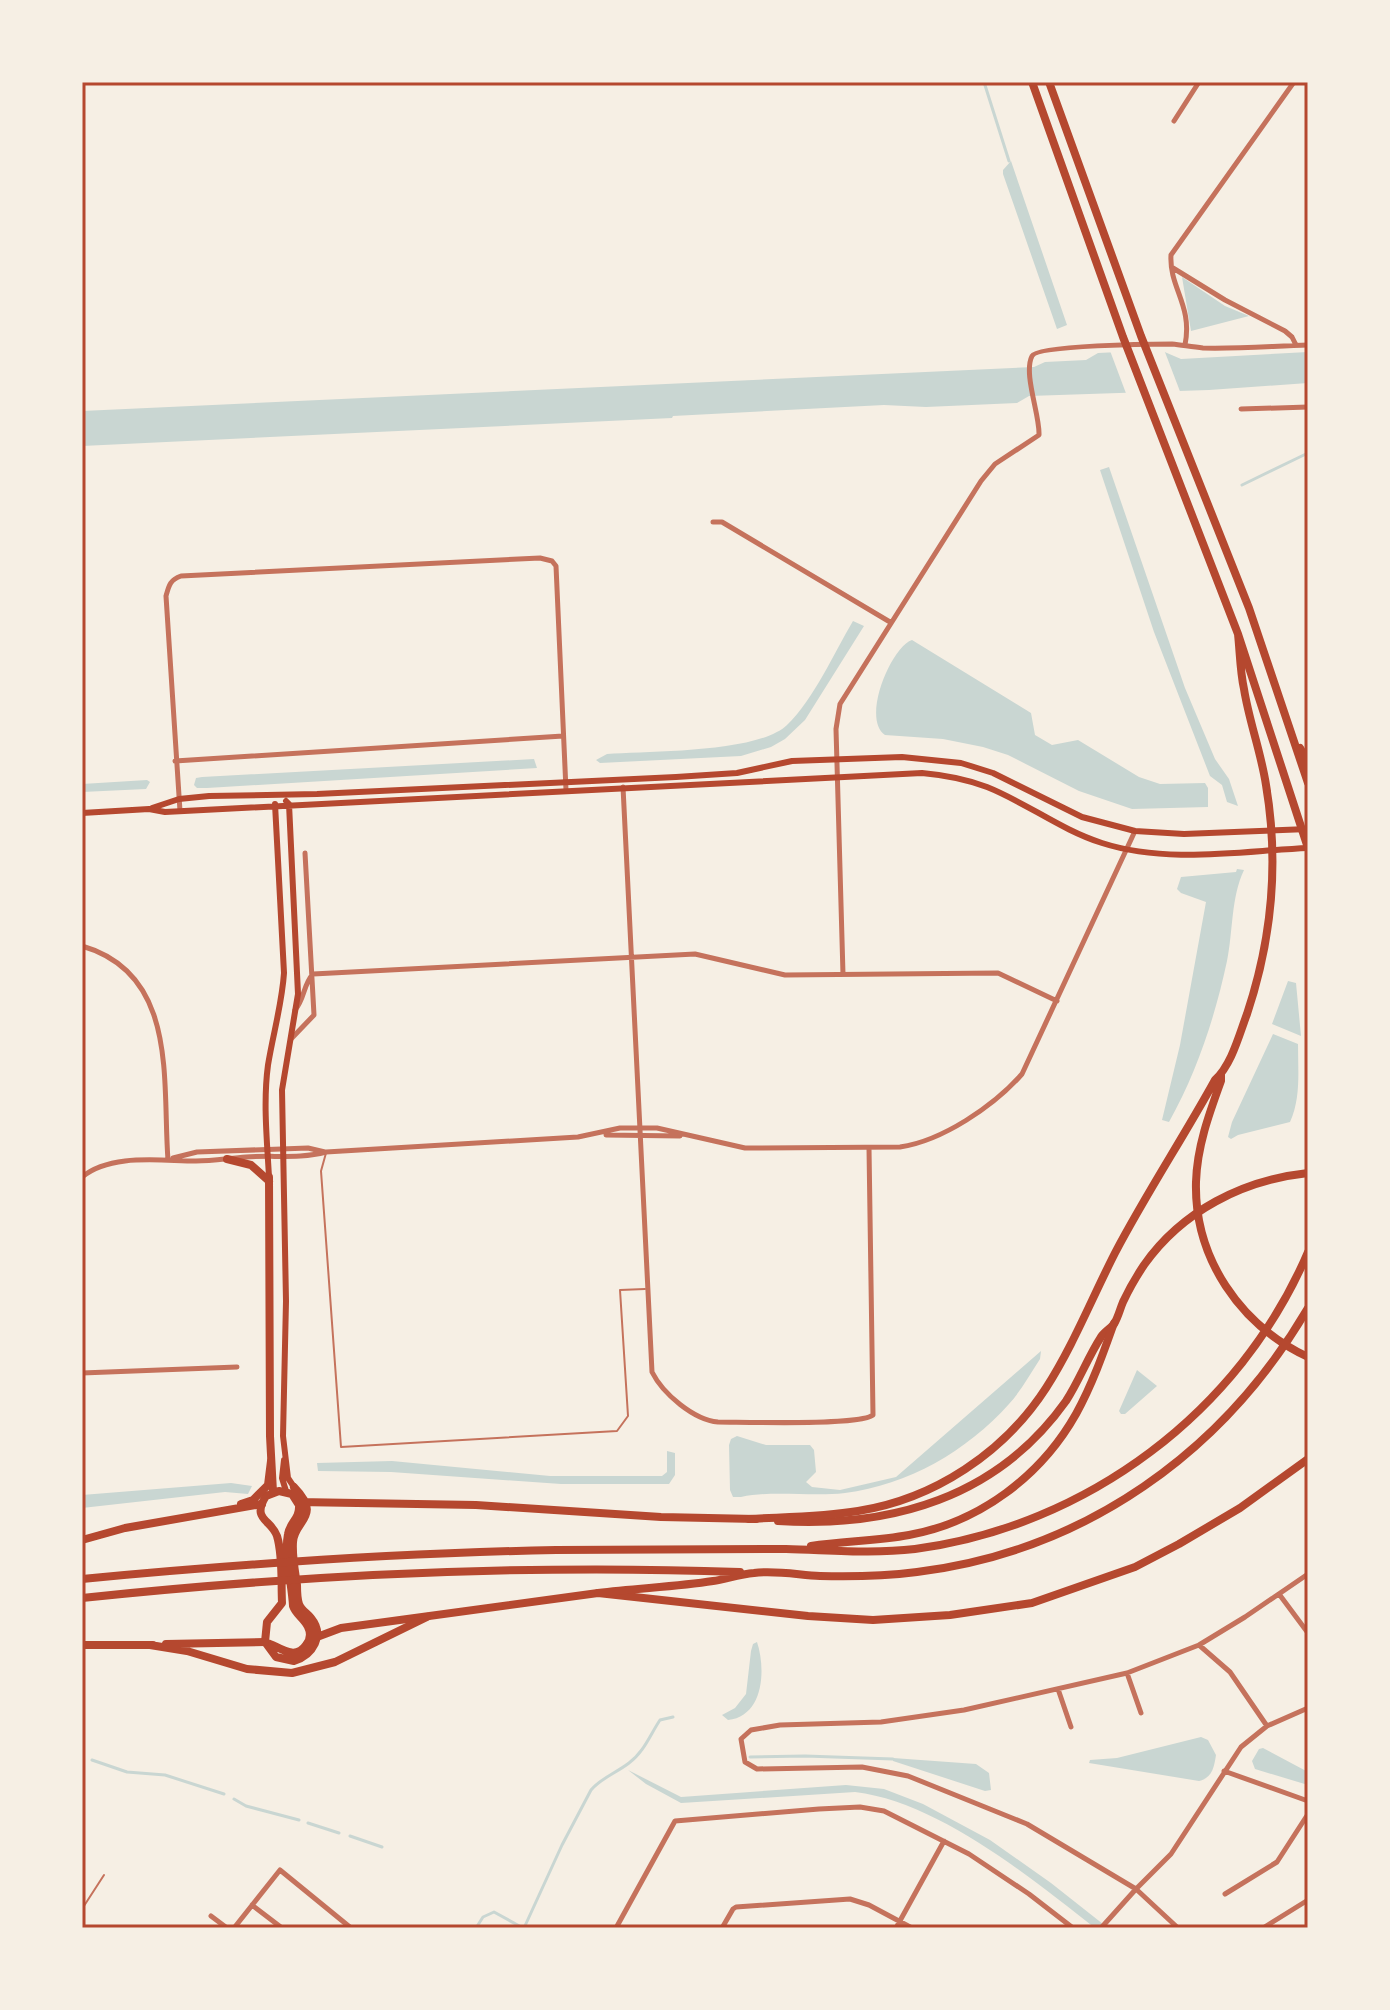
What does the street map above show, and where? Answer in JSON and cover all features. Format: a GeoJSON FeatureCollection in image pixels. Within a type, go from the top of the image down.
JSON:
{"type":"FeatureCollection","features":[{"type":"Feature","properties":{"kind":"highway"},"geometry":{"type":"LineString","coordinates":[[1032,82],[1123,337],[1238,634],[1308,848]]}},
{"type":"Feature","properties":{"kind":"highway"},"geometry":{"type":"LineString","coordinates":[[1049,82],[1141,336],[1249,608],[1308,783]]}},
{"type":"Feature","properties":{"kind":"highway"},"geometry":{"type":"LineString","coordinates":[[749,1519],[834,1514],[903,1499],[951,1478],[995,1447],[1021,1421],[1046,1388],[1117,1250],[1221,1074],[1233,1052],[1261,967],[1269,921],[1273,863],[1270,809],[1243,689],[1238,634]]}},
{"type":"Feature","properties":{"kind":"highway"},"geometry":{"type":"LineString","coordinates":[[1292,734],[1308,762]]}},
{"type":"Feature","properties":{"kind":"highway"},"geometry":{"type":"LineString","coordinates":[[1221,1074],[1202,1136],[1196,1180],[1196,1200],[1205,1245],[1224,1284],[1248,1316],[1274,1339],[1308,1357]]}},
{"type":"Feature","properties":{"kind":"highway"},"geometry":{"type":"LineString","coordinates":[[82,1540],[125,1528],[233,1508],[253,1500],[268,1485],[271,1461],[269,1179],[251,1165],[227,1159]]}},
{"type":"Feature","properties":{"kind":"highway"},"geometry":{"type":"LineString","coordinates":[[791,1549],[924,1532],[968,1516],[999,1499],[1052,1451],[1069,1426],[1100,1363],[1114,1323],[1144,1265],[1185,1222],[1220,1199],[1278,1177],[1308,1173]]}},
{"type":"Feature","properties":{"kind":"highway"},"geometry":{"type":"LineString","coordinates":[[82,1579],[268,1562],[396,1556],[587,1550],[791,1549],[864,1552],[913,1549],[970,1539],[1045,1513],[1109,1480],[1172,1436],[1227,1382],[1257,1343],[1278,1312],[1308,1252]]}},
{"type":"Feature","properties":{"kind":"highway"},"geometry":{"type":"LineString","coordinates":[[82,1598],[283,1581],[489,1571],[622,1569],[822,1576],[916,1572],[999,1555],[1071,1529],[1128,1497],[1202,1443],[1243,1401],[1277,1357],[1308,1308]]}},
{"type":"Feature","properties":{"kind":"highway"},"geometry":{"type":"LineString","coordinates":[[233,1508],[262,1504],[273,1492],[290,1489],[302,1503],[476,1505],[661,1517],[863,1520],[906,1512],[957,1493],[1003,1464],[1037,1434],[1065,1401],[1102,1335],[1114,1323]]}},
{"type":"Feature","properties":{"kind":"highway"},"geometry":{"type":"LineString","coordinates":[[598,1593],[873,1620],[950,1615],[1032,1603],[1135,1567],[1240,1508],[1308,1459]]}},
{"type":"Feature","properties":{"kind":"highway"},"geometry":{"type":"LineString","coordinates":[[271,1461],[274,1467],[273,1492]]}},
{"type":"Feature","properties":{"kind":"highway"},"geometry":{"type":"LineString","coordinates":[[295,1594],[315,1625],[317,1637],[312,1650],[294,1661],[276,1657],[265,1642],[265,1626],[281,1607],[289,1531],[302,1503]]}},
{"type":"Feature","properties":{"kind":"highway"},"geometry":{"type":"LineString","coordinates":[[82,1645],[265,1642],[289,1653],[300,1651],[308,1642],[308,1628],[295,1611],[287,1546],[262,1518],[262,1504]]}},
{"type":"Feature","properties":{"kind":"highway"},"geometry":{"type":"LineString","coordinates":[[317,1637],[341,1628],[711,1581],[756,1572]]}},
{"type":"Feature","properties":{"kind":"highway"},"geometry":{"type":"LineString","coordinates":[[150,1645],[187,1651],[247,1669],[292,1673],[335,1662],[427,1617]]}},
{"type":"Feature","properties":{"kind":"main road"},"geometry":{"type":"LineString","coordinates":[[622,783],[737,773],[792,761],[930,758],[993,773],[1082,817],[1135,831],[1184,834],[1308,829]]}},
{"type":"Feature","properties":{"kind":"main road"},"geometry":{"type":"LineString","coordinates":[[82,813],[149,809],[180,811],[622,783],[922,773],[958,778],[988,788],[1075,833],[1127,848],[1161,854],[1308,848]]}},
{"type":"Feature","properties":{"kind":"main road"},"geometry":{"type":"LineString","coordinates":[[149,809],[179,799],[566,786]]}},
{"type":"Feature","properties":{"kind":"main road"},"geometry":{"type":"LineString","coordinates":[[282,795],[289,804],[297,968],[282,1090],[286,1301],[282,1478],[290,1489]]}},
{"type":"Feature","properties":{"kind":"main road"},"geometry":{"type":"LineString","coordinates":[[269,1179],[268,1065],[283,993],[284,973],[274,805],[282,795]]}},
{"type":"Feature","properties":{"kind":"street"},"geometry":{"type":"LineString","coordinates":[[1174,121],[1199,82]]}},
{"type":"Feature","properties":{"kind":"street"},"geometry":{"type":"LineString","coordinates":[[1185,345],[1188,317],[1170,258],[1294,82]]}},
{"type":"Feature","properties":{"kind":"street"},"geometry":{"type":"LineString","coordinates":[[1172,268],[1285,331],[1296,345]]}},
{"type":"Feature","properties":{"kind":"street"},"geometry":{"type":"LineString","coordinates":[[843,974],[837,718],[840,704],[981,481],[995,464],[1039,435],[1032,397],[1032,356],[1038,350],[1078,347],[1308,345]]}},
{"type":"Feature","properties":{"kind":"street"},"geometry":{"type":"LineString","coordinates":[[1241,409],[1308,407]]}},
{"type":"Feature","properties":{"kind":"street"},"geometry":{"type":"LineString","coordinates":[[713,522],[722,522],[890,622]]}},
{"type":"Feature","properties":{"kind":"street"},"geometry":{"type":"LineString","coordinates":[[180,811],[166,596],[173,579],[181,576],[540,558],[552,561],[556,566],[566,786]]}},
{"type":"Feature","properties":{"kind":"street"},"geometry":{"type":"LineString","coordinates":[[175,761],[563,736]]}},
{"type":"Feature","properties":{"kind":"street"},"geometry":{"type":"LineString","coordinates":[[622,783],[642,1128],[652,1372],[660,1387],[702,1420],[834,1420],[867,1419],[873,1415],[869,1148]]}},
{"type":"Feature","properties":{"kind":"street"},"geometry":{"type":"LineString","coordinates":[[601,1134],[620,1128],[657,1128],[756,1149],[869,1148],[920,1144],[938,1137],[1003,1093],[1022,1074],[1135,831]]}},
{"type":"Feature","properties":{"kind":"street"},"geometry":{"type":"LineString","coordinates":[[290,1041],[314,1015],[305,853]]}},
{"type":"Feature","properties":{"kind":"street"},"geometry":{"type":"LineString","coordinates":[[82,946],[116,963],[150,999],[162,1044],[168,1160]]}},
{"type":"Feature","properties":{"kind":"street"},"geometry":{"type":"LineString","coordinates":[[294,1011],[302,1002],[306,982],[313,974],[695,954],[785,975],[998,973],[1057,1001]]}},
{"type":"Feature","properties":{"kind":"street"},"geometry":{"type":"LineString","coordinates":[[168,1160],[197,1152],[311,1156],[326,1152],[601,1134],[688,1135]]}},
{"type":"Feature","properties":{"kind":"street"},"geometry":{"type":"LineString","coordinates":[[82,1177],[90,1170],[109,1163],[227,1159],[268,1153]]}},
{"type":"Feature","properties":{"kind":"street"},"geometry":{"type":"LineString","coordinates":[[82,1373],[237,1367]]}},
{"type":"Feature","properties":{"kind":"street"},"geometry":{"type":"LineString","coordinates":[[1178,1928],[1136,1889],[1067,1846],[1003,1813],[893,1771],[862,1767],[757,1769],[745,1762],[741,1739],[751,1730],[759,1728],[881,1722],[964,1710],[1127,1673],[1199,1645],[1308,1574]]}},
{"type":"Feature","properties":{"kind":"street"},"geometry":{"type":"LineString","coordinates":[[1279,1594],[1308,1633]]}},
{"type":"Feature","properties":{"kind":"street"},"geometry":{"type":"LineString","coordinates":[[1199,1645],[1230,1672],[1267,1726]]}},
{"type":"Feature","properties":{"kind":"street"},"geometry":{"type":"LineString","coordinates":[[1127,1673],[1141,1713]]}},
{"type":"Feature","properties":{"kind":"street"},"geometry":{"type":"LineString","coordinates":[[1058,1689],[1071,1727]]}},
{"type":"Feature","properties":{"kind":"street"},"geometry":{"type":"LineString","coordinates":[[1101,1928],[1171,1854],[1241,1747],[1267,1726],[1308,1708]]}},
{"type":"Feature","properties":{"kind":"street"},"geometry":{"type":"LineString","coordinates":[[1224,1771],[1308,1801]]}},
{"type":"Feature","properties":{"kind":"street"},"geometry":{"type":"LineString","coordinates":[[616,1928],[675,1821],[819,1809],[871,1808],[897,1816],[969,1854],[1073,1928]]}},
{"type":"Feature","properties":{"kind":"street"},"geometry":{"type":"LineString","coordinates":[[1225,1894],[1277,1862],[1308,1814]]}},
{"type":"Feature","properties":{"kind":"street"},"geometry":{"type":"LineString","coordinates":[[896,1928],[944,1841]]}},
{"type":"Feature","properties":{"kind":"street"},"geometry":{"type":"LineString","coordinates":[[234,1928],[280,1870],[351,1928]]}},
{"type":"Feature","properties":{"kind":"street"},"geometry":{"type":"LineString","coordinates":[[722,1928],[736,1907],[850,1899],[869,1905],[912,1928]]}},
{"type":"Feature","properties":{"kind":"street"},"geometry":{"type":"LineString","coordinates":[[1263,1928],[1308,1900]]}},
{"type":"Feature","properties":{"kind":"street"},"geometry":{"type":"LineString","coordinates":[[252,1905],[282,1928]]}},
{"type":"Feature","properties":{"kind":"street"},"geometry":{"type":"LineString","coordinates":[[211,1916],[227,1928]]}},
{"type":"Feature","properties":{"kind":"lane"},"geometry":{"type":"LineString","coordinates":[[326,1152],[321,1171],[341,1447],[617,1431],[628,1416],[620,1290],[649,1289]]}},
{"type":"Feature","properties":{"kind":"lane"},"geometry":{"type":"LineString","coordinates":[[82,1909],[104,1875]]}},
{"type":"Feature","properties":{"kind":"shaded area"},"geometry":{"type":"Polygon","coordinates":[[[1011,161],[1067,325],[1057,329],[1003,174],[1011,161]]]}},
{"type":"Feature","properties":{"kind":"shaded area"},"geometry":{"type":"Polygon","coordinates":[[[1182,277],[1225,306],[1249,316],[1191,331],[1182,277]]]}},
{"type":"Feature","properties":{"kind":"shaded area"},"geometry":{"type":"Polygon","coordinates":[[[1160,350],[1181,359],[1308,352],[1308,383],[1029,396],[1017,403],[926,407],[884,405],[82,446],[82,411],[1034,367],[1045,362],[1086,360],[1098,353],[1160,350]]]}},
{"type":"Feature","properties":{"kind":"shaded area"},"geometry":{"type":"Polygon","coordinates":[[[1109,467],[1185,688],[1215,759],[1229,779],[1238,806],[1227,802],[1222,785],[1210,776],[1154,632],[1100,470],[1109,467]]]}},
{"type":"Feature","properties":{"kind":"shaded area"},"geometry":{"type":"Polygon","coordinates":[[[853,621],[864,626],[805,720],[785,739],[771,747],[741,756],[600,763],[596,760],[607,754],[728,746],[773,734],[787,725],[806,702],[853,621]]]}},
{"type":"Feature","properties":{"kind":"shaded area"},"geometry":{"type":"Polygon","coordinates":[[[912,640],[1031,713],[1035,735],[1052,745],[1078,740],[1139,777],[1160,784],[1205,783],[1208,807],[1132,809],[1079,791],[1008,755],[983,747],[943,739],[885,735],[878,727],[877,700],[888,669],[904,645],[912,640]]]}},
{"type":"Feature","properties":{"kind":"shaded area"},"geometry":{"type":"Polygon","coordinates":[[[534,759],[537,768],[207,788],[194,785],[196,778],[202,777],[534,759]]]}},
{"type":"Feature","properties":{"kind":"shaded area"},"geometry":{"type":"Polygon","coordinates":[[[150,782],[146,789],[82,792],[82,784],[150,782]]]}},
{"type":"Feature","properties":{"kind":"shaded area"},"geometry":{"type":"Polygon","coordinates":[[[1237,869],[1244,870],[1234,903],[1227,961],[1217,1003],[1196,1064],[1169,1122],[1162,1120],[1180,1045],[1206,902],[1177,889],[1181,877],[1236,872],[1237,869]]]}},
{"type":"Feature","properties":{"kind":"shaded area"},"geometry":{"type":"Polygon","coordinates":[[[1288,981],[1296,983],[1301,1036],[1272,1024],[1288,981]]]}},
{"type":"Feature","properties":{"kind":"shaded area"},"geometry":{"type":"Polygon","coordinates":[[[1273,1034],[1298,1044],[1294,1113],[1290,1122],[1231,1139],[1228,1137],[1232,1122],[1273,1034]]]}},
{"type":"Feature","properties":{"kind":"shaded area"},"geometry":{"type":"Polygon","coordinates":[[[1041,1351],[1040,1359],[1021,1388],[992,1421],[955,1451],[914,1474],[845,1493],[733,1497],[730,1490],[729,1445],[731,1439],[737,1436],[766,1445],[810,1445],[814,1450],[816,1472],[806,1482],[812,1487],[840,1490],[896,1477],[1041,1351]]]}},
{"type":"Feature","properties":{"kind":"shaded area"},"geometry":{"type":"Polygon","coordinates":[[[1137,1370],[1157,1386],[1125,1414],[1121,1414],[1119,1411],[1137,1370]]]}},
{"type":"Feature","properties":{"kind":"shaded area"},"geometry":{"type":"Polygon","coordinates":[[[667,1451],[675,1453],[675,1475],[669,1484],[561,1484],[391,1472],[318,1471],[317,1463],[392,1461],[550,1476],[662,1476],[667,1472],[667,1451]]]}},
{"type":"Feature","properties":{"kind":"shaded area"},"geometry":{"type":"Polygon","coordinates":[[[231,1483],[252,1486],[248,1494],[225,1492],[82,1508],[82,1495],[231,1483]]]}},
{"type":"Feature","properties":{"kind":"shaded area"},"geometry":{"type":"Polygon","coordinates":[[[757,1642],[761,1677],[755,1701],[740,1717],[728,1720],[722,1715],[735,1708],[746,1694],[751,1651],[757,1642]]]}},
{"type":"Feature","properties":{"kind":"shaded area"},"geometry":{"type":"Polygon","coordinates":[[[1201,1737],[1208,1740],[1216,1755],[1212,1772],[1199,1781],[1089,1763],[1090,1760],[1117,1758],[1201,1737]]]}},
{"type":"Feature","properties":{"kind":"shaded area"},"geometry":{"type":"Polygon","coordinates":[[[1263,1748],[1308,1772],[1308,1785],[1255,1769],[1252,1761],[1259,1749],[1263,1748]]]}},
{"type":"Feature","properties":{"kind":"shaded area"},"geometry":{"type":"Polygon","coordinates":[[[893,1758],[976,1764],[989,1773],[991,1790],[985,1791],[893,1761],[893,1758]]]}},
{"type":"Feature","properties":{"kind":"shaded area"},"geometry":{"type":"Polygon","coordinates":[[[628,1770],[681,1797],[846,1785],[884,1789],[923,1804],[990,1840],[1108,1928],[1095,1928],[1012,1865],[950,1826],[886,1799],[855,1792],[681,1803],[628,1770]]]}},
{"type":"Feature","properties":{"kind":"pier"},"geometry":{"type":"Polygon","coordinates":[[[1163,347],[1181,394],[1127,396],[1109,348],[1163,347]]]}},
{"type":"Feature","properties":{"kind":"waterway"},"geometry":{"type":"LineString","coordinates":[[984,82],[1009,161]]}},
{"type":"Feature","properties":{"kind":"waterway"},"geometry":{"type":"LineString","coordinates":[[1242,485],[1308,453]]}},
{"type":"Feature","properties":{"kind":"waterway"},"geometry":{"type":"LineString","coordinates":[[524,1928],[591,1790],[634,1759],[660,1720],[673,1717]]}},
{"type":"Feature","properties":{"kind":"waterway"},"geometry":{"type":"LineString","coordinates":[[750,1757],[893,1759]]}},
{"type":"Feature","properties":{"kind":"waterway"},"geometry":{"type":"LineString","coordinates":[[92,1760],[127,1772],[165,1775],[224,1794]]}},
{"type":"Feature","properties":{"kind":"waterway"},"geometry":{"type":"LineString","coordinates":[[234,1799],[246,1806],[299,1820]]}},
{"type":"Feature","properties":{"kind":"waterway"},"geometry":{"type":"LineString","coordinates":[[308,1823],[339,1833]]}},
{"type":"Feature","properties":{"kind":"waterway"},"geometry":{"type":"LineString","coordinates":[[350,1836],[382,1847]]}},
{"type":"Feature","properties":{"kind":"waterway"},"geometry":{"type":"LineString","coordinates":[[476,1928],[483,1917],[494,1912],[523,1928]]}}]}
